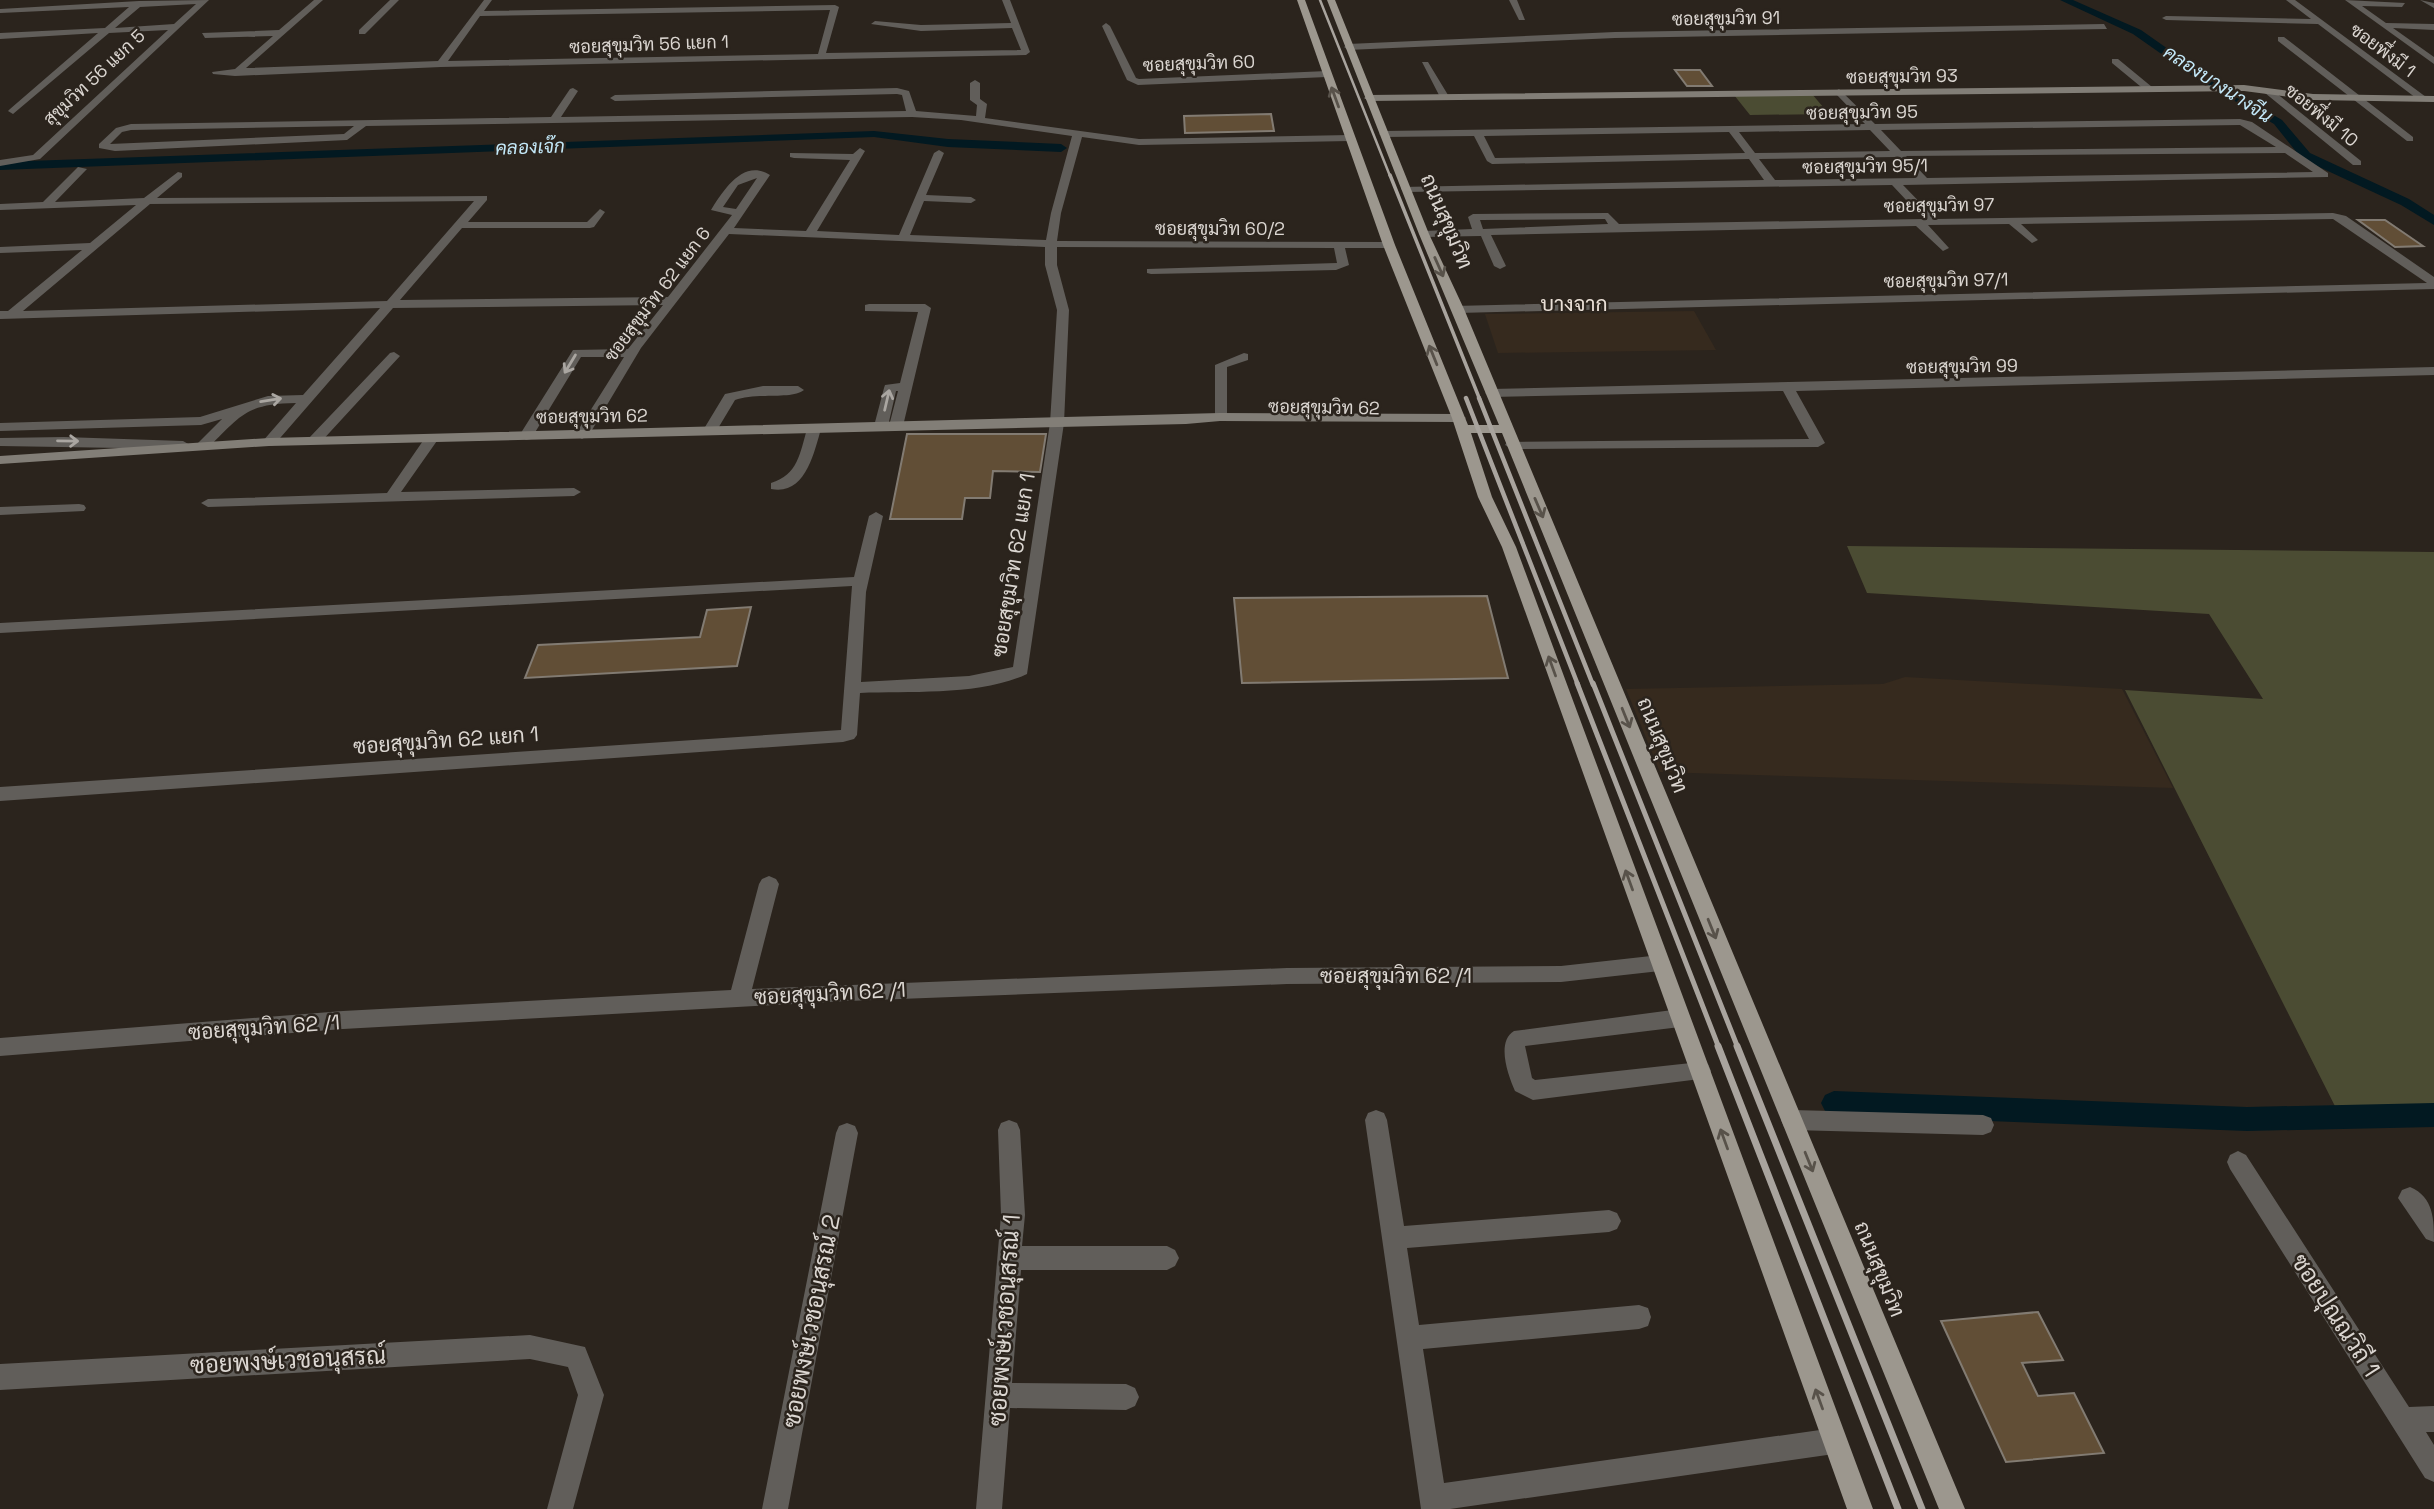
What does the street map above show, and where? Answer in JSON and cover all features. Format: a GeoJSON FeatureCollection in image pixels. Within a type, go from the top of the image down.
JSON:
{"type":"FeatureCollection","features":[{"type":"Feature","properties":{"kind":"main road"},"geometry":{"type":"LineString","coordinates":[[1301,0],[1389,245],[1460,424],[1485,497],[1509,547],[1860,1509]]}},
{"type":"Feature","properties":{"kind":"main road","name":"ถนนสุขุมวิท"},"geometry":{"type":"LineString","coordinates":[[1331,0],[1424,234],[1458,309],[1490,393],[1952,1509]]}},
{"type":"Feature","properties":{"kind":"main road"},"geometry":{"type":"LineString","coordinates":[[1460,424],[1506,431]]}},
{"type":"Feature","properties":{"kind":"street"},"geometry":{"type":"LineString","coordinates":[[0,10],[13,0]]}},
{"type":"Feature","properties":{"kind":"street"},"geometry":{"type":"LineString","coordinates":[[57,15],[75,0]]}},
{"type":"Feature","properties":{"kind":"street"},"geometry":{"type":"LineString","coordinates":[[0,10],[140,1],[205,0]]}},
{"type":"Feature","properties":{"kind":"street","name":"สุขุมวิท 56 แยก 5"},"geometry":{"type":"LineString","coordinates":[[0,163],[36,157],[205,0]]}},
{"type":"Feature","properties":{"kind":"street"},"geometry":{"type":"LineString","coordinates":[[235,73],[319,0]]}},
{"type":"Feature","properties":{"kind":"street"},"geometry":{"type":"LineString","coordinates":[[362,33],[395,0]]}},
{"type":"Feature","properties":{"kind":"street"},"geometry":{"type":"LineString","coordinates":[[441,64],[488,0]]}},
{"type":"Feature","properties":{"kind":"street","name":"ซอยสุขุมวิท 56 แยก 1"},"geometry":{"type":"LineString","coordinates":[[216,72],[441,64],[797,61],[821,57],[869,60],[1026,52],[1006,0]]}},
{"type":"Feature","properties":{"kind":"street"},"geometry":{"type":"LineString","coordinates":[[1331,0],[1338,0]]}},
{"type":"Feature","properties":{"kind":"street"},"geometry":{"type":"LineString","coordinates":[[1513,0],[1522,18]]}},
{"type":"Feature","properties":{"kind":"street","name":"ซอยพึ่งมี 1"},"geometry":{"type":"LineString","coordinates":[[2290,0],[2423,99]]}},
{"type":"Feature","properties":{"kind":"street"},"geometry":{"type":"LineString","coordinates":[[2424,0],[2434,6]]}},
{"type":"Feature","properties":{"kind":"street"},"geometry":{"type":"LineString","coordinates":[[13,111],[140,1]]}},
{"type":"Feature","properties":{"kind":"street"},"geometry":{"type":"LineString","coordinates":[[2351,2],[2402,5]]}},
{"type":"Feature","properties":{"kind":"street"},"geometry":{"type":"LineString","coordinates":[[2351,2],[2434,61]]}},
{"type":"Feature","properties":{"kind":"street"},"geometry":{"type":"LineString","coordinates":[[479,14],[835,7],[821,57]]}},
{"type":"Feature","properties":{"kind":"street"},"geometry":{"type":"LineString","coordinates":[[2166,18],[2320,22]]}},
{"type":"Feature","properties":{"kind":"street"},"geometry":{"type":"LineString","coordinates":[[35,34],[47,24]]}},
{"type":"Feature","properties":{"kind":"street"},"geometry":{"type":"LineString","coordinates":[[875,24],[921,28],[1016,24]]}},
{"type":"Feature","properties":{"kind":"street"},"geometry":{"type":"LineString","coordinates":[[2384,25],[2434,27]]}},
{"type":"Feature","properties":{"kind":"street","name":"ซอยสุขุมวิท 60"},"geometry":{"type":"LineString","coordinates":[[1106,26],[1132,80],[1138,82],[1327,74]]}},
{"type":"Feature","properties":{"kind":"street"},"geometry":{"type":"LineString","coordinates":[[0,42],[4,36],[174,27]]}},
{"type":"Feature","properties":{"kind":"street","name":"ซอยสุขุมวิท 91"},"geometry":{"type":"LineString","coordinates":[[1348,47],[1615,35],[2104,27]]}},
{"type":"Feature","properties":{"kind":"street"},"geometry":{"type":"LineString","coordinates":[[205,35],[280,33]]}},
{"type":"Feature","properties":{"kind":"street"},"geometry":{"type":"LineString","coordinates":[[2281,39],[2410,139]]}},
{"type":"Feature","properties":{"kind":"street"},"geometry":{"type":"LineString","coordinates":[[2417,48],[2434,49]]}},
{"type":"Feature","properties":{"kind":"street"},"geometry":{"type":"LineString","coordinates":[[2116,61],[2149,89]]}},
{"type":"Feature","properties":{"kind":"street"},"geometry":{"type":"LineString","coordinates":[[1425,64],[1443,95]]}},
{"type":"Feature","properties":{"kind":"street"},"geometry":{"type":"LineString","coordinates":[[975,83],[975,100],[982,104],[980,120]]}},
{"type":"Feature","properties":{"kind":"street"},"geometry":{"type":"LineString","coordinates":[[599,118],[621,88]]}},
{"type":"Feature","properties":{"kind":"street","name":"ซอยสุขุมวิท 93"},"geometry":{"type":"LineString","coordinates":[[1369,98],[1443,95],[2244,88],[2356,98],[2434,99]]}},
{"type":"Feature","properties":{"kind":"street"},"geometry":{"type":"LineString","coordinates":[[555,119],[573,91]]}},
{"type":"Feature","properties":{"kind":"street"},"geometry":{"type":"LineString","coordinates":[[615,98],[897,91],[906,93],[912,114]]}},
{"type":"Feature","properties":{"kind":"street","name":"ซอยพึ่งมี 10"},"geometry":{"type":"LineString","coordinates":[[2268,91],[2357,163]]}},
{"type":"Feature","properties":{"kind":"street"},"geometry":{"type":"LineString","coordinates":[[1839,92],[1925,182]]}},
{"type":"Feature","properties":{"kind":"street"},"geometry":{"type":"LineString","coordinates":[[363,124],[347,137],[115,148],[102,146],[120,130],[131,127],[912,114],[980,120],[1139,142],[1350,138]]}},
{"type":"Feature","properties":{"kind":"street","name":"ซอยสุขุมวิท 95"},"geometry":{"type":"LineString","coordinates":[[1384,134],[1478,133],[1632,144],[1732,129],[2240,122],[2249,124],[2324,175]]}},
{"type":"Feature","properties":{"kind":"street"},"geometry":{"type":"LineString","coordinates":[[2017,125],[2027,134]]}},
{"type":"Feature","properties":{"kind":"street"},"geometry":{"type":"LineString","coordinates":[[1732,129],[1773,185]]}},
{"type":"Feature","properties":{"kind":"street"},"geometry":{"type":"LineString","coordinates":[[1058,423],[1063,310],[1051,265],[1051,244],[1056,213],[1078,133]]}},
{"type":"Feature","properties":{"kind":"street"},"geometry":{"type":"LineString","coordinates":[[1478,133],[1492,161],[1632,144],[1750,156],[2287,150]]}},
{"type":"Feature","properties":{"kind":"street"},"geometry":{"type":"LineString","coordinates":[[2036,142],[2079,180]]}},
{"type":"Feature","properties":{"kind":"street"},"geometry":{"type":"LineString","coordinates":[[902,240],[939,153]]}},
{"type":"Feature","properties":{"kind":"street"},"geometry":{"type":"LineString","coordinates":[[794,155],[858,154],[809,235]]}},
{"type":"Feature","properties":{"kind":"street"},"geometry":{"type":"LineString","coordinates":[[46,205],[82,169]]}},
{"type":"Feature","properties":{"kind":"street"},"geometry":{"type":"LineString","coordinates":[[6,315],[178,175]]}},
{"type":"Feature","properties":{"kind":"street","name":"ซอยสุขุมวิท 62 แยก 6"},"geometry":{"type":"LineString","coordinates":[[582,435],[632,353],[726,231],[765,175],[745,175],[737,179],[716,210],[739,212]]}},
{"type":"Feature","properties":{"kind":"street","name":"ซอยสุขุมวิท 95/1"},"geometry":{"type":"LineString","coordinates":[[1406,189],[2324,175]]}},
{"type":"Feature","properties":{"kind":"street"},"geometry":{"type":"LineString","coordinates":[[1896,183],[1933,222]]}},
{"type":"Feature","properties":{"kind":"street"},"geometry":{"type":"LineString","coordinates":[[0,207],[147,201],[483,198],[269,442]]}},
{"type":"Feature","properties":{"kind":"street"},"geometry":{"type":"LineString","coordinates":[[920,198],[971,200]]}},
{"type":"Feature","properties":{"kind":"street"},"geometry":{"type":"LineString","coordinates":[[459,225],[590,225],[600,212]]}},
{"type":"Feature","properties":{"kind":"street"},"geometry":{"type":"LineString","coordinates":[[1500,265],[1473,217],[1608,216],[1616,227]]}},
{"type":"Feature","properties":{"kind":"street","name":"ซอยสุขุมวิท 97"},"geometry":{"type":"LineString","coordinates":[[1424,234],[1616,227],[2337,217],[2434,284]]}},
{"type":"Feature","properties":{"kind":"street"},"geometry":{"type":"LineString","coordinates":[[2012,221],[2032,240]]}},
{"type":"Feature","properties":{"kind":"street"},"geometry":{"type":"LineString","coordinates":[[1919,222],[1943,248]]}},
{"type":"Feature","properties":{"kind":"street","name":"ซอยสุขุมวิท 60/2"},"geometry":{"type":"LineString","coordinates":[[726,231],[1051,244],[1389,245]]}},
{"type":"Feature","properties":{"kind":"street"},"geometry":{"type":"LineString","coordinates":[[0,250],[94,246]]}},
{"type":"Feature","properties":{"kind":"street"},"geometry":{"type":"LineString","coordinates":[[1151,271],[1336,267],[1343,265],[1344,261],[1339,246]]}},
{"type":"Feature","properties":{"kind":"street","name":"ซอยสุขุมวิท 97/1"},"geometry":{"type":"LineString","coordinates":[[1458,309],[2434,284]]}},
{"type":"Feature","properties":{"kind":"street"},"geometry":{"type":"LineString","coordinates":[[6,315],[388,304],[672,301]]}},
{"type":"Feature","properties":{"kind":"street"},"geometry":{"type":"LineString","coordinates":[[869,308],[925,308],[905,387],[889,426]]}},
{"type":"Feature","properties":{"kind":"street"},"geometry":{"type":"LineString","coordinates":[[526,436],[577,353],[632,353]]}},
{"type":"Feature","properties":{"kind":"street"},"geometry":{"type":"LineString","coordinates":[[314,441],[394,356]]}},
{"type":"Feature","properties":{"kind":"street"},"geometry":{"type":"LineString","coordinates":[[1220,417],[1221,365],[1244,357]]}},
{"type":"Feature","properties":{"kind":"street","name":"ซอยสุขุมวิท 99"},"geometry":{"type":"LineString","coordinates":[[1490,393],[2434,370]]}},
{"type":"Feature","properties":{"kind":"street"},"geometry":{"type":"LineString","coordinates":[[1506,431],[1818,443],[1787,387]]}},
{"type":"Feature","properties":{"kind":"street"},"geometry":{"type":"LineString","coordinates":[[709,432],[730,397],[736,394],[798,390]]}},
{"type":"Feature","properties":{"kind":"street"},"geometry":{"type":"LineString","coordinates":[[0,427],[201,421],[268,400],[306,399]]}},
{"type":"Feature","properties":{"kind":"street"},"geometry":{"type":"LineString","coordinates":[[204,444],[237,411]]}},
{"type":"Feature","properties":{"kind":"street","name":"ซอยสุขุมวิท 62"},"geometry":{"type":"LineString","coordinates":[[0,460],[204,444],[1220,417],[1460,424]]}},
{"type":"Feature","properties":{"kind":"street","name":"ซอยสุขุมวิท 62"},"geometry":{"type":"LineString","coordinates":[[1186,420],[1219,425],[1460,424]]}},
{"type":"Feature","properties":{"kind":"street","name":"ซอยสุขุมวิท 62 แยก 1"},"geometry":{"type":"LineString","coordinates":[[853,688],[992,680],[1016,675],[1021,670],[1058,423]]}},
{"type":"Feature","properties":{"kind":"street"},"geometry":{"type":"LineString","coordinates":[[776,486],[789,484],[799,475],[814,429]]}},
{"type":"Feature","properties":{"kind":"street"},"geometry":{"type":"LineString","coordinates":[[391,496],[432,438]]}},
{"type":"Feature","properties":{"kind":"street"},"geometry":{"type":"LineString","coordinates":[[0,442],[183,445]]}},
{"type":"Feature","properties":{"kind":"street"},"geometry":{"type":"LineString","coordinates":[[208,503],[574,492]]}},
{"type":"Feature","properties":{"kind":"street"},"geometry":{"type":"LineString","coordinates":[[0,511],[79,508]]}},
{"type":"Feature","properties":{"kind":"street","name":"ซอยสุขุมวิท 62 แยก 1"},"geometry":{"type":"LineString","coordinates":[[0,794],[848,735],[860,581],[876,516]]}},
{"type":"Feature","properties":{"kind":"street"},"geometry":{"type":"LineString","coordinates":[[0,628],[860,581]]}},
{"type":"Feature","properties":{"kind":"street"},"geometry":{"type":"LineString","coordinates":[[739,998],[769,884]]}},
{"type":"Feature","properties":{"kind":"street","name":"ซอยสุขุมวิท 62 /1"},"geometry":{"type":"LineString","coordinates":[[0,1047],[343,1020],[739,998],[1287,976],[1561,974],[1660,963]]}},
{"type":"Feature","properties":{"kind":"street"},"geometry":{"type":"LineString","coordinates":[[1680,1018],[1521,1037],[1515,1041],[1514,1048],[1522,1084],[1534,1090],[1700,1071]]}},
{"type":"Feature","properties":{"kind":"street"},"geometry":{"type":"LineString","coordinates":[[1376,1120],[1434,1504],[1834,1441]]}},
{"type":"Feature","properties":{"kind":"street"},"geometry":{"type":"LineString","coordinates":[[1792,1120],[1983,1125]]}},
{"type":"Feature","properties":{"kind":"street","name":"ซอยพงษ์เวชอนุสรณ์ 1"},"geometry":{"type":"LineString","coordinates":[[989,1509],[1013,1215],[1009,1130]]}},
{"type":"Feature","properties":{"kind":"street","name":"ซอยพงษ์เวชอนุสรณ์ 2"},"geometry":{"type":"LineString","coordinates":[[775,1509],[847,1133]]}},
{"type":"Feature","properties":{"kind":"street","name":"ซอยปุณณวิถี 1"},"geometry":{"type":"LineString","coordinates":[[2238,1162],[2434,1469]]}},
{"type":"Feature","properties":{"kind":"street"},"geometry":{"type":"LineString","coordinates":[[2410,1198],[2434,1231]]}},
{"type":"Feature","properties":{"kind":"street"},"geometry":{"type":"LineString","coordinates":[[1394,1238],[1609,1221]]}},
{"type":"Feature","properties":{"kind":"street"},"geometry":{"type":"LineString","coordinates":[[1010,1258],[1167,1258]]}},
{"type":"Feature","properties":{"kind":"street"},"geometry":{"type":"LineString","coordinates":[[1409,1338],[1639,1317]]}},
{"type":"Feature","properties":{"kind":"street","name":"ซอยพงษ์เวชอนุสรณ์"},"geometry":{"type":"LineString","coordinates":[[0,1377],[304,1358],[530,1348],[576,1356],[591,1395],[560,1509]]}},
{"type":"Feature","properties":{"kind":"street"},"geometry":{"type":"LineString","coordinates":[[998,1394],[1021,1397],[1126,1397]]}},
{"type":"Feature","properties":{"kind":"street"},"geometry":{"type":"LineString","coordinates":[[2403,1420],[2434,1419]]}},
{"type":"Feature","properties":{"kind":"shaded area"},"geometry":{"type":"Polygon","coordinates":[[[1694,311],[1716,350],[1498,353],[1485,314],[1694,311]]]}},
{"type":"Feature","properties":{"kind":"shaded area"},"geometry":{"type":"Polygon","coordinates":[[[1905,677],[2122,689],[2173,788],[1660,772],[1626,689],[1883,684],[1905,677]]]}},
{"type":"Feature","properties":{"kind":"green space"},"geometry":{"type":"Polygon","coordinates":[[[1812,94],[1829,114],[1750,115],[1734,95],[1812,94]]]}},
{"type":"Feature","properties":{"kind":"green space"},"geometry":{"type":"Polygon","coordinates":[[[1847,546],[2434,552],[2434,1123],[2343,1122],[2125,690],[2263,699],[2209,614],[1867,593],[1847,546]]]}},
{"type":"Feature","properties":{"kind":"building"},"geometry":{"type":"Polygon","coordinates":[[[1675,70],[1700,70],[1712,86],[1687,86],[1675,70]]]}},
{"type":"Feature","properties":{"kind":"building"},"geometry":{"type":"Polygon","coordinates":[[[1271,114],[1274,131],[1185,133],[1184,116],[1271,114]]]}},
{"type":"Feature","properties":{"kind":"building"},"geometry":{"type":"Polygon","coordinates":[[[2358,220],[2385,220],[2423,246],[2395,247],[2358,220]]]}},
{"type":"Feature","properties":{"kind":"building"},"geometry":{"type":"Polygon","coordinates":[[[907,434],[1046,434],[1040,472],[993,471],[990,498],[965,498],[962,519],[890,519],[907,434]]]}},
{"type":"Feature","properties":{"kind":"building"},"geometry":{"type":"Polygon","coordinates":[[[1487,596],[1508,678],[1242,683],[1234,598],[1487,596]]]}},
{"type":"Feature","properties":{"kind":"building"},"geometry":{"type":"Polygon","coordinates":[[[751,607],[737,666],[525,678],[538,645],[700,637],[707,610],[751,607]]]}},
{"type":"Feature","properties":{"kind":"building"},"geometry":{"type":"Polygon","coordinates":[[[2038,1312],[2063,1360],[2022,1363],[2038,1396],[2074,1393],[2104,1453],[2006,1462],[1941,1321],[2038,1312]]]}},
{"type":"Feature","properties":{"kind":"waterway","name":"คลองบางนางจีน"},"geometry":{"type":"LineString","coordinates":[[2065,0],[2137,32],[2201,77],[2278,122],[2306,156],[2405,202],[2434,221]]}},
{"type":"Feature","properties":{"kind":"waterway","name":"คลองเจ๊ก"},"geometry":{"type":"LineString","coordinates":[[0,166],[874,134],[948,143],[1061,148]]}},
{"type":"Feature","properties":{"kind":"waterway"},"geometry":{"type":"LineString","coordinates":[[1834,1103],[2247,1119],[2434,1115]]}},
{"type":"Feature","properties":{"kind":"railway"},"geometry":{"type":"LineString","coordinates":[[1320,0],[1390,176]]}},
{"type":"Feature","properties":{"kind":"railway"},"geometry":{"type":"LineString","coordinates":[[1390,175],[1480,400]]}},
{"type":"Feature","properties":{"kind":"railway"},"geometry":{"type":"LineString","coordinates":[[1466,398],[1578,685]]}},
{"type":"Feature","properties":{"kind":"railway"},"geometry":{"type":"LineString","coordinates":[[1479,398],[1593,685]]}},
{"type":"Feature","properties":{"kind":"railway"},"geometry":{"type":"LineString","coordinates":[[1577,683],[1719,1048]]}},
{"type":"Feature","properties":{"kind":"railway"},"geometry":{"type":"LineString","coordinates":[[1593,683],[1738,1048]]}},
{"type":"Feature","properties":{"kind":"railway"},"geometry":{"type":"LineString","coordinates":[[1718,1046],[1898,1509]]}},
{"type":"Feature","properties":{"kind":"railway"},"geometry":{"type":"LineString","coordinates":[[1737,1046],[1922,1509]]}},
{"type":"Feature","properties":{"kind":"district","name":"บางจาก"},"geometry":{"type":"Point","coordinates":[1574,303]}}]}
